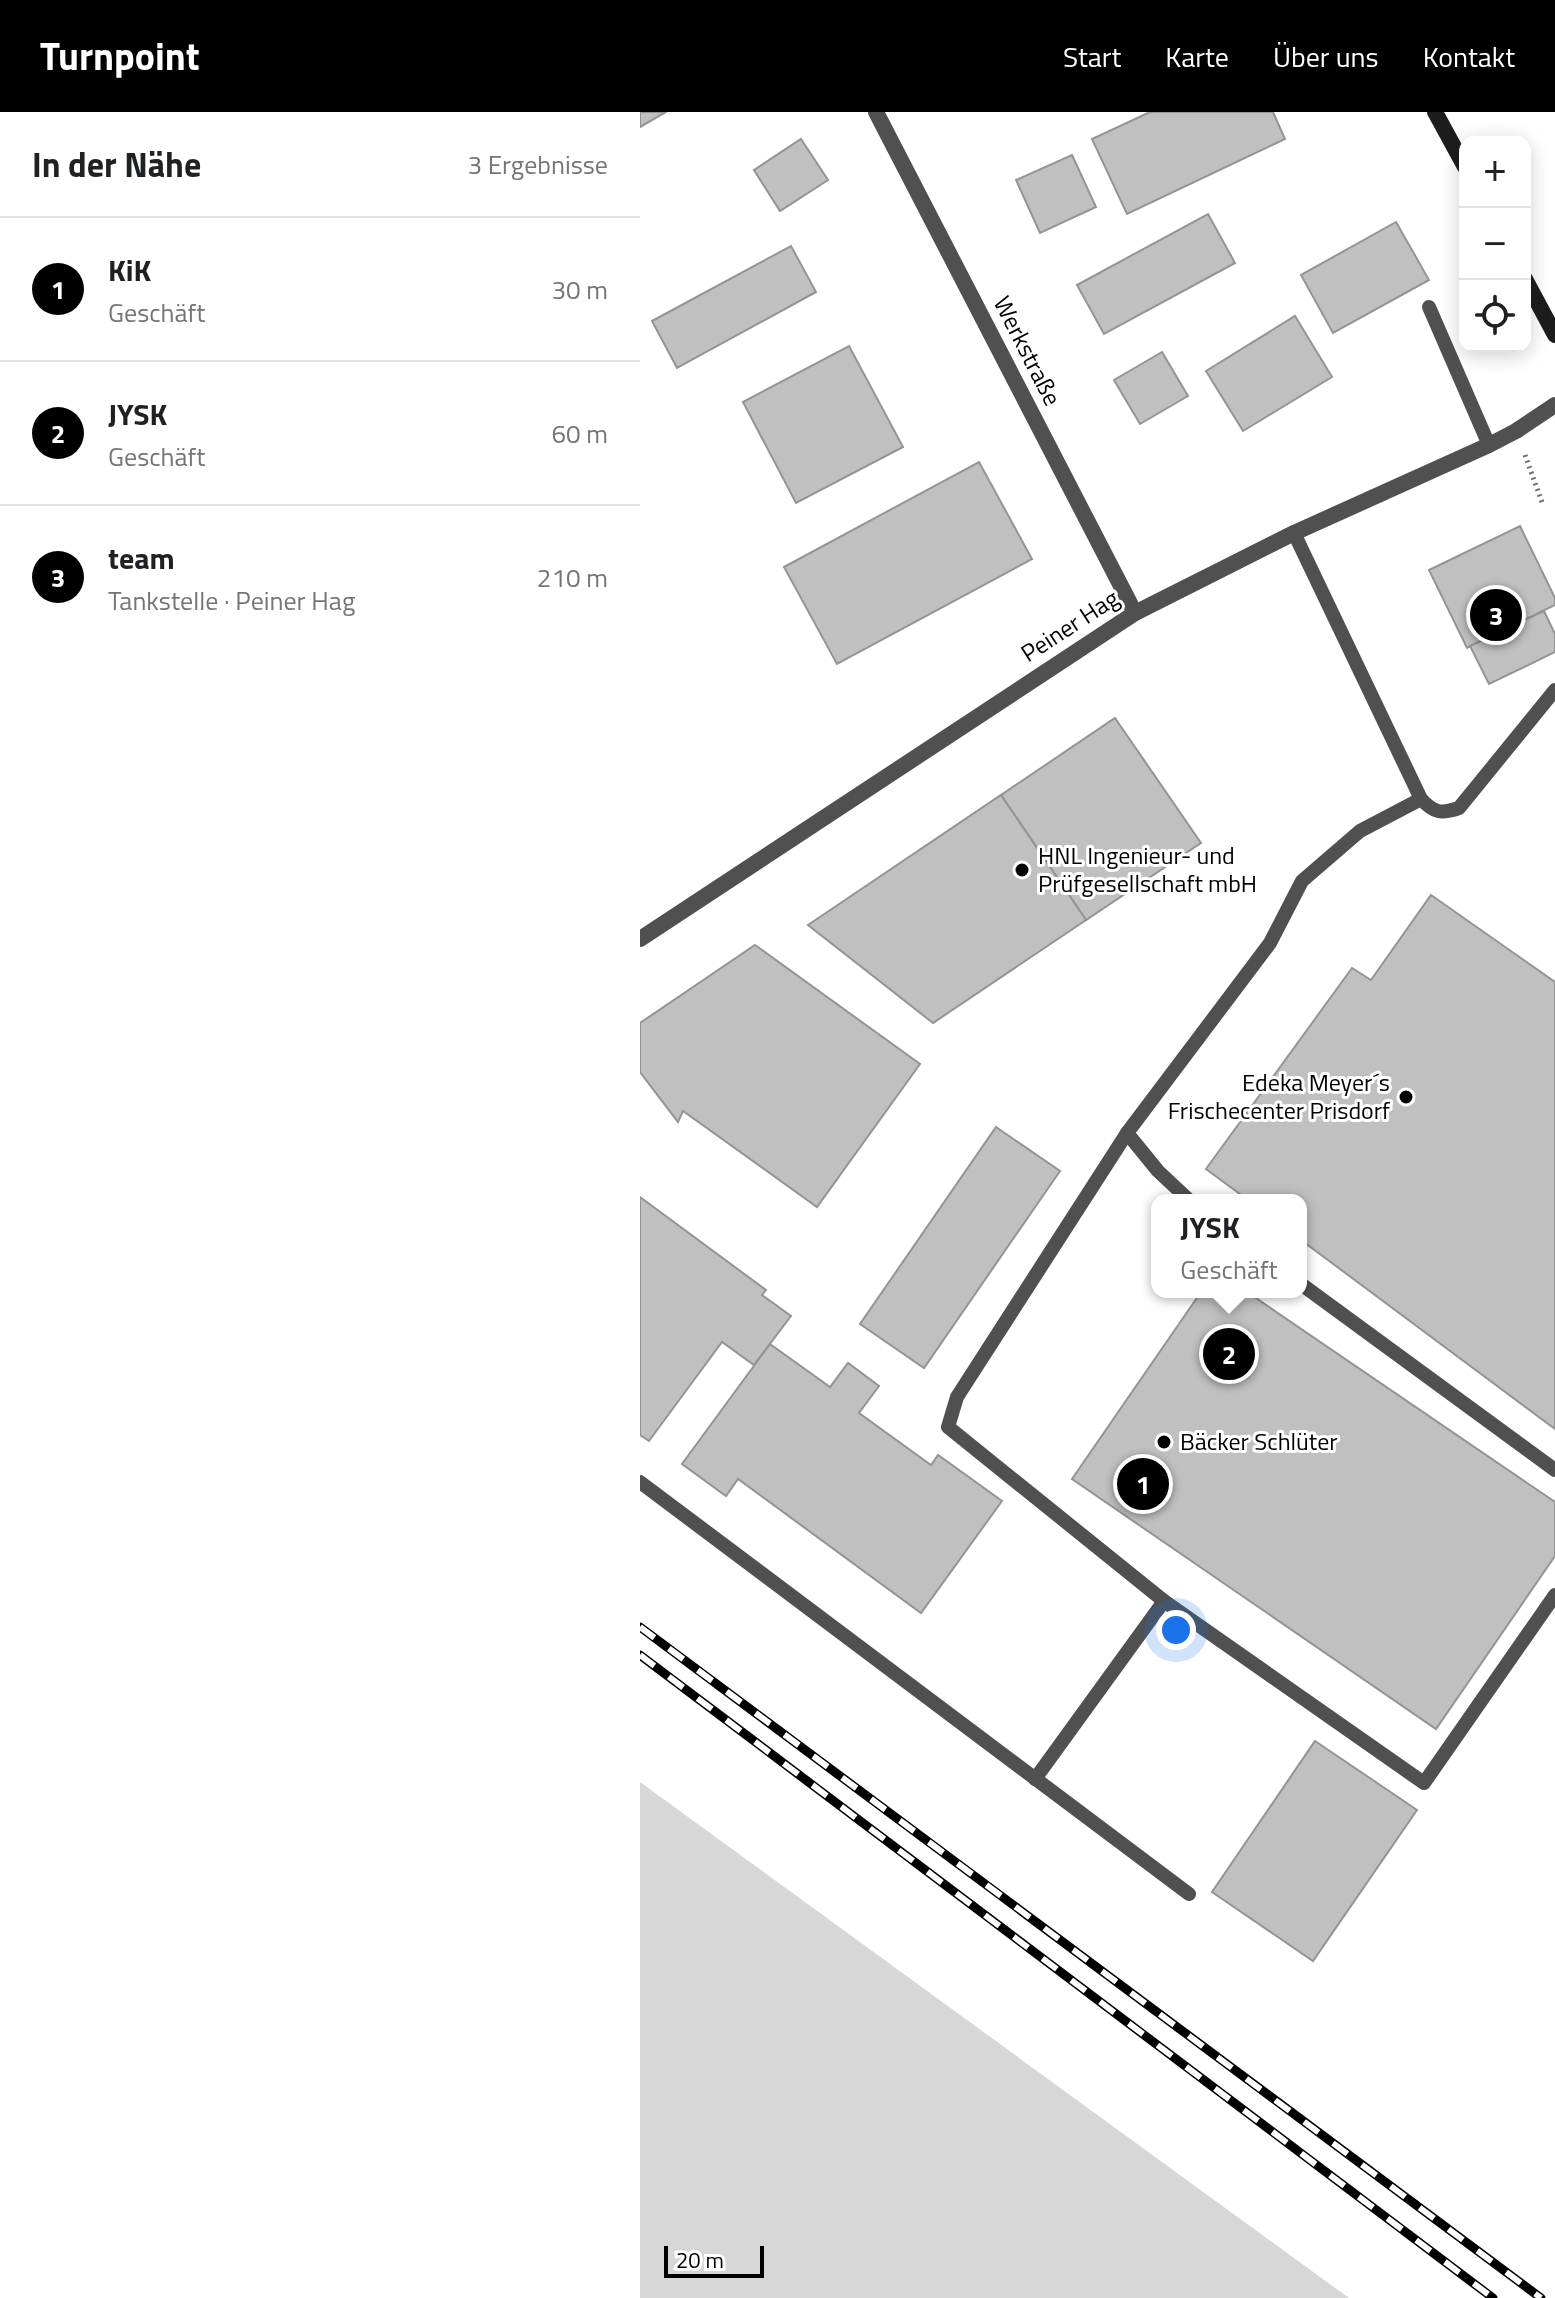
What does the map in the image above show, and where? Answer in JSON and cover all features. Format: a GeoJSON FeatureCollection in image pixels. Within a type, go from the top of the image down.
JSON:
{"type":"FeatureCollection","features":[{"type":"Feature","properties":{"kind":"main road"},"geometry":{"type":"LineString","coordinates":[[1435,112],[1459,156]]}},
{"type":"Feature","properties":{"kind":"main road"},"geometry":{"type":"LineString","coordinates":[[1526,280],[1555,335]]}},
{"type":"Feature","properties":{"kind":"street","name":"Werkstraße"},"geometry":{"type":"LineString","coordinates":[[876,112],[1135,613]]}},
{"type":"Feature","properties":{"kind":"street","name":"Peiner Hag"},"geometry":{"type":"LineString","coordinates":[[640,939],[1135,613],[1294,533],[1489,445],[1555,405]]}},
{"type":"Feature","properties":{"kind":"lane"},"geometry":{"type":"LineString","coordinates":[[1429,307],[1489,445]]}},
{"type":"Feature","properties":{"kind":"lane"},"geometry":{"type":"LineString","coordinates":[[1294,533],[1421,799],[1431,810],[1443,814],[1459,808],[1555,690]]}},
{"type":"Feature","properties":{"kind":"lane"},"geometry":{"type":"LineString","coordinates":[[1421,799],[1360,831],[1302,881],[1270,943],[1127,1133],[957,1397],[948,1427],[1164,1601],[1424,1783],[1555,1595]]}},
{"type":"Feature","properties":{"kind":"lane"},"geometry":{"type":"LineString","coordinates":[[1127,1133],[1158,1171],[1183,1194]]}},
{"type":"Feature","properties":{"kind":"lane"},"geometry":{"type":"LineString","coordinates":[[1307,1288],[1555,1470]]}},
{"type":"Feature","properties":{"kind":"lane"},"geometry":{"type":"LineString","coordinates":[[640,1482],[1189,1894]]}},
{"type":"Feature","properties":{"kind":"lane"},"geometry":{"type":"LineString","coordinates":[[1035,1779],[1164,1601]]}},
{"type":"Feature","properties":{"kind":"path"},"geometry":{"type":"LineString","coordinates":[[1516,431],[1543,505]]}},
{"type":"Feature","properties":{"kind":"shaded area"},"geometry":{"type":"Polygon","coordinates":[[[640,1782],[1349,2298],[640,2298],[640,1782]]]}},
{"type":"Feature","properties":{"kind":"building"},"geometry":{"type":"Polygon","coordinates":[[[640,112],[666,112],[640,127],[640,112]]]}},
{"type":"Feature","properties":{"kind":"building"},"geometry":{"type":"Polygon","coordinates":[[[1150,112],[1273,112],[1285,139],[1127,214],[1092,139],[1150,112]]]}},
{"type":"Feature","properties":{"kind":"building"},"geometry":{"type":"Polygon","coordinates":[[[801,139],[828,180],[780,211],[754,170],[801,139]]]}},
{"type":"Feature","properties":{"kind":"building"},"geometry":{"type":"Polygon","coordinates":[[[1072,155],[1096,207],[1040,233],[1016,180],[1072,155]]]}},
{"type":"Feature","properties":{"kind":"building"},"geometry":{"type":"Polygon","coordinates":[[[1208,214],[1235,263],[1104,334],[1077,285],[1208,214]]]}},
{"type":"Feature","properties":{"kind":"building"},"geometry":{"type":"Polygon","coordinates":[[[1396,222],[1429,280],[1333,333],[1301,275],[1396,222]]]}},
{"type":"Feature","properties":{"kind":"building"},"geometry":{"type":"Polygon","coordinates":[[[791,246],[816,292],[677,368],[652,321],[791,246]]]}},
{"type":"Feature","properties":{"kind":"building"},"geometry":{"type":"Polygon","coordinates":[[[1295,316],[1332,377],[1243,431],[1206,371],[1295,316]]]}},
{"type":"Feature","properties":{"kind":"building"},"geometry":{"type":"Polygon","coordinates":[[[849,346],[903,447],[796,503],[743,402],[849,346]]]}},
{"type":"Feature","properties":{"kind":"building"},"geometry":{"type":"Polygon","coordinates":[[[1162,352],[1188,396],[1140,424],[1114,380],[1162,352]]]}},
{"type":"Feature","properties":{"kind":"building"},"geometry":{"type":"Polygon","coordinates":[[[979,462],[1032,559],[837,664],[784,567],[979,462]]]}},
{"type":"Feature","properties":{"kind":"building"},"geometry":{"type":"Polygon","coordinates":[[[1520,526],[1555,598],[1555,605],[1467,648],[1429,570],[1520,526]]]}},
{"type":"Feature","properties":{"kind":"building"},"geometry":{"type":"Polygon","coordinates":[[[1544,611],[1555,634],[1555,652],[1489,684],[1470,646],[1544,611]]]}},
{"type":"Feature","properties":{"kind":"building"},"geometry":{"type":"Polygon","coordinates":[[[1115,718],[1201,843],[1086,920],[1001,795],[1115,718]]]}},
{"type":"Feature","properties":{"kind":"building"},"geometry":{"type":"Polygon","coordinates":[[[1001,795],[1086,920],[933,1023],[808,925],[1001,795]]]}},
{"type":"Feature","properties":{"kind":"building","name":"Edeka Meyer´s Frischecenter Prisdorf"},"geometry":{"type":"Polygon","coordinates":[[[1431,895],[1555,982],[1555,1429],[1307,1244],[1307,1194],[1240,1194],[1206,1169],[1352,968],[1371,980],[1431,895]]]}},
{"type":"Feature","properties":{"kind":"building"},"geometry":{"type":"Polygon","coordinates":[[[755,945],[920,1064],[817,1207],[683,1111],[678,1122],[640,1072],[640,1023],[755,945]]]}},
{"type":"Feature","properties":{"kind":"building"},"geometry":{"type":"Polygon","coordinates":[[[996,1127],[1060,1171],[924,1368],[860,1324],[996,1127]]]}},
{"type":"Feature","properties":{"kind":"building"},"geometry":{"type":"Polygon","coordinates":[[[640,1197],[766,1290],[762,1295],[791,1316],[754,1365],[722,1342],[649,1441],[640,1435],[640,1197]]]}},
{"type":"Feature","properties":{"kind":"building"},"geometry":{"type":"Polygon","coordinates":[[[1197,1298],[1256,1298],[1555,1502],[1555,1556],[1436,1729],[1072,1479],[1197,1298]]]}},
{"type":"Feature","properties":{"kind":"building"},"geometry":{"type":"Polygon","coordinates":[[[770,1344],[830,1387],[848,1363],[879,1386],[859,1413],[931,1465],[938,1455],[1002,1501],[921,1613],[738,1479],[726,1496],[682,1464],[770,1344]]]}},
{"type":"Feature","properties":{"kind":"building"},"geometry":{"type":"Polygon","coordinates":[[[1315,1741],[1417,1810],[1313,1961],[1212,1892],[1315,1741]]]}},
{"type":"Feature","properties":{"kind":"railway"},"geometry":{"type":"LineString","coordinates":[[640,1627],[1541,2298]]}},
{"type":"Feature","properties":{"kind":"railway"},"geometry":{"type":"LineString","coordinates":[[640,1655],[1493,2298]]}},
{"type":"Feature","properties":{"kind":"place","name":"team"},"geometry":{"type":"Point","coordinates":[1496,615]}},
{"type":"Feature","properties":{"kind":"place","name":"HNL Ingenieur- und Prüfgesellschaft mbH"},"geometry":{"type":"Point","coordinates":[1022,870]}},
{"type":"Feature","properties":{"kind":"place","name":"Edeka Meyer´s Frischecenter Prisdorf"},"geometry":{"type":"Point","coordinates":[1406,1097]}},
{"type":"Feature","properties":{"kind":"place","name":"JYSK"},"geometry":{"type":"Point","coordinates":[1229,1354]}},
{"type":"Feature","properties":{"kind":"place","name":"Bäcker Schlüter"},"geometry":{"type":"Point","coordinates":[1164,1442]}},
{"type":"Feature","properties":{"kind":"place","name":"KiK"},"geometry":{"type":"Point","coordinates":[1143,1484]}}]}
